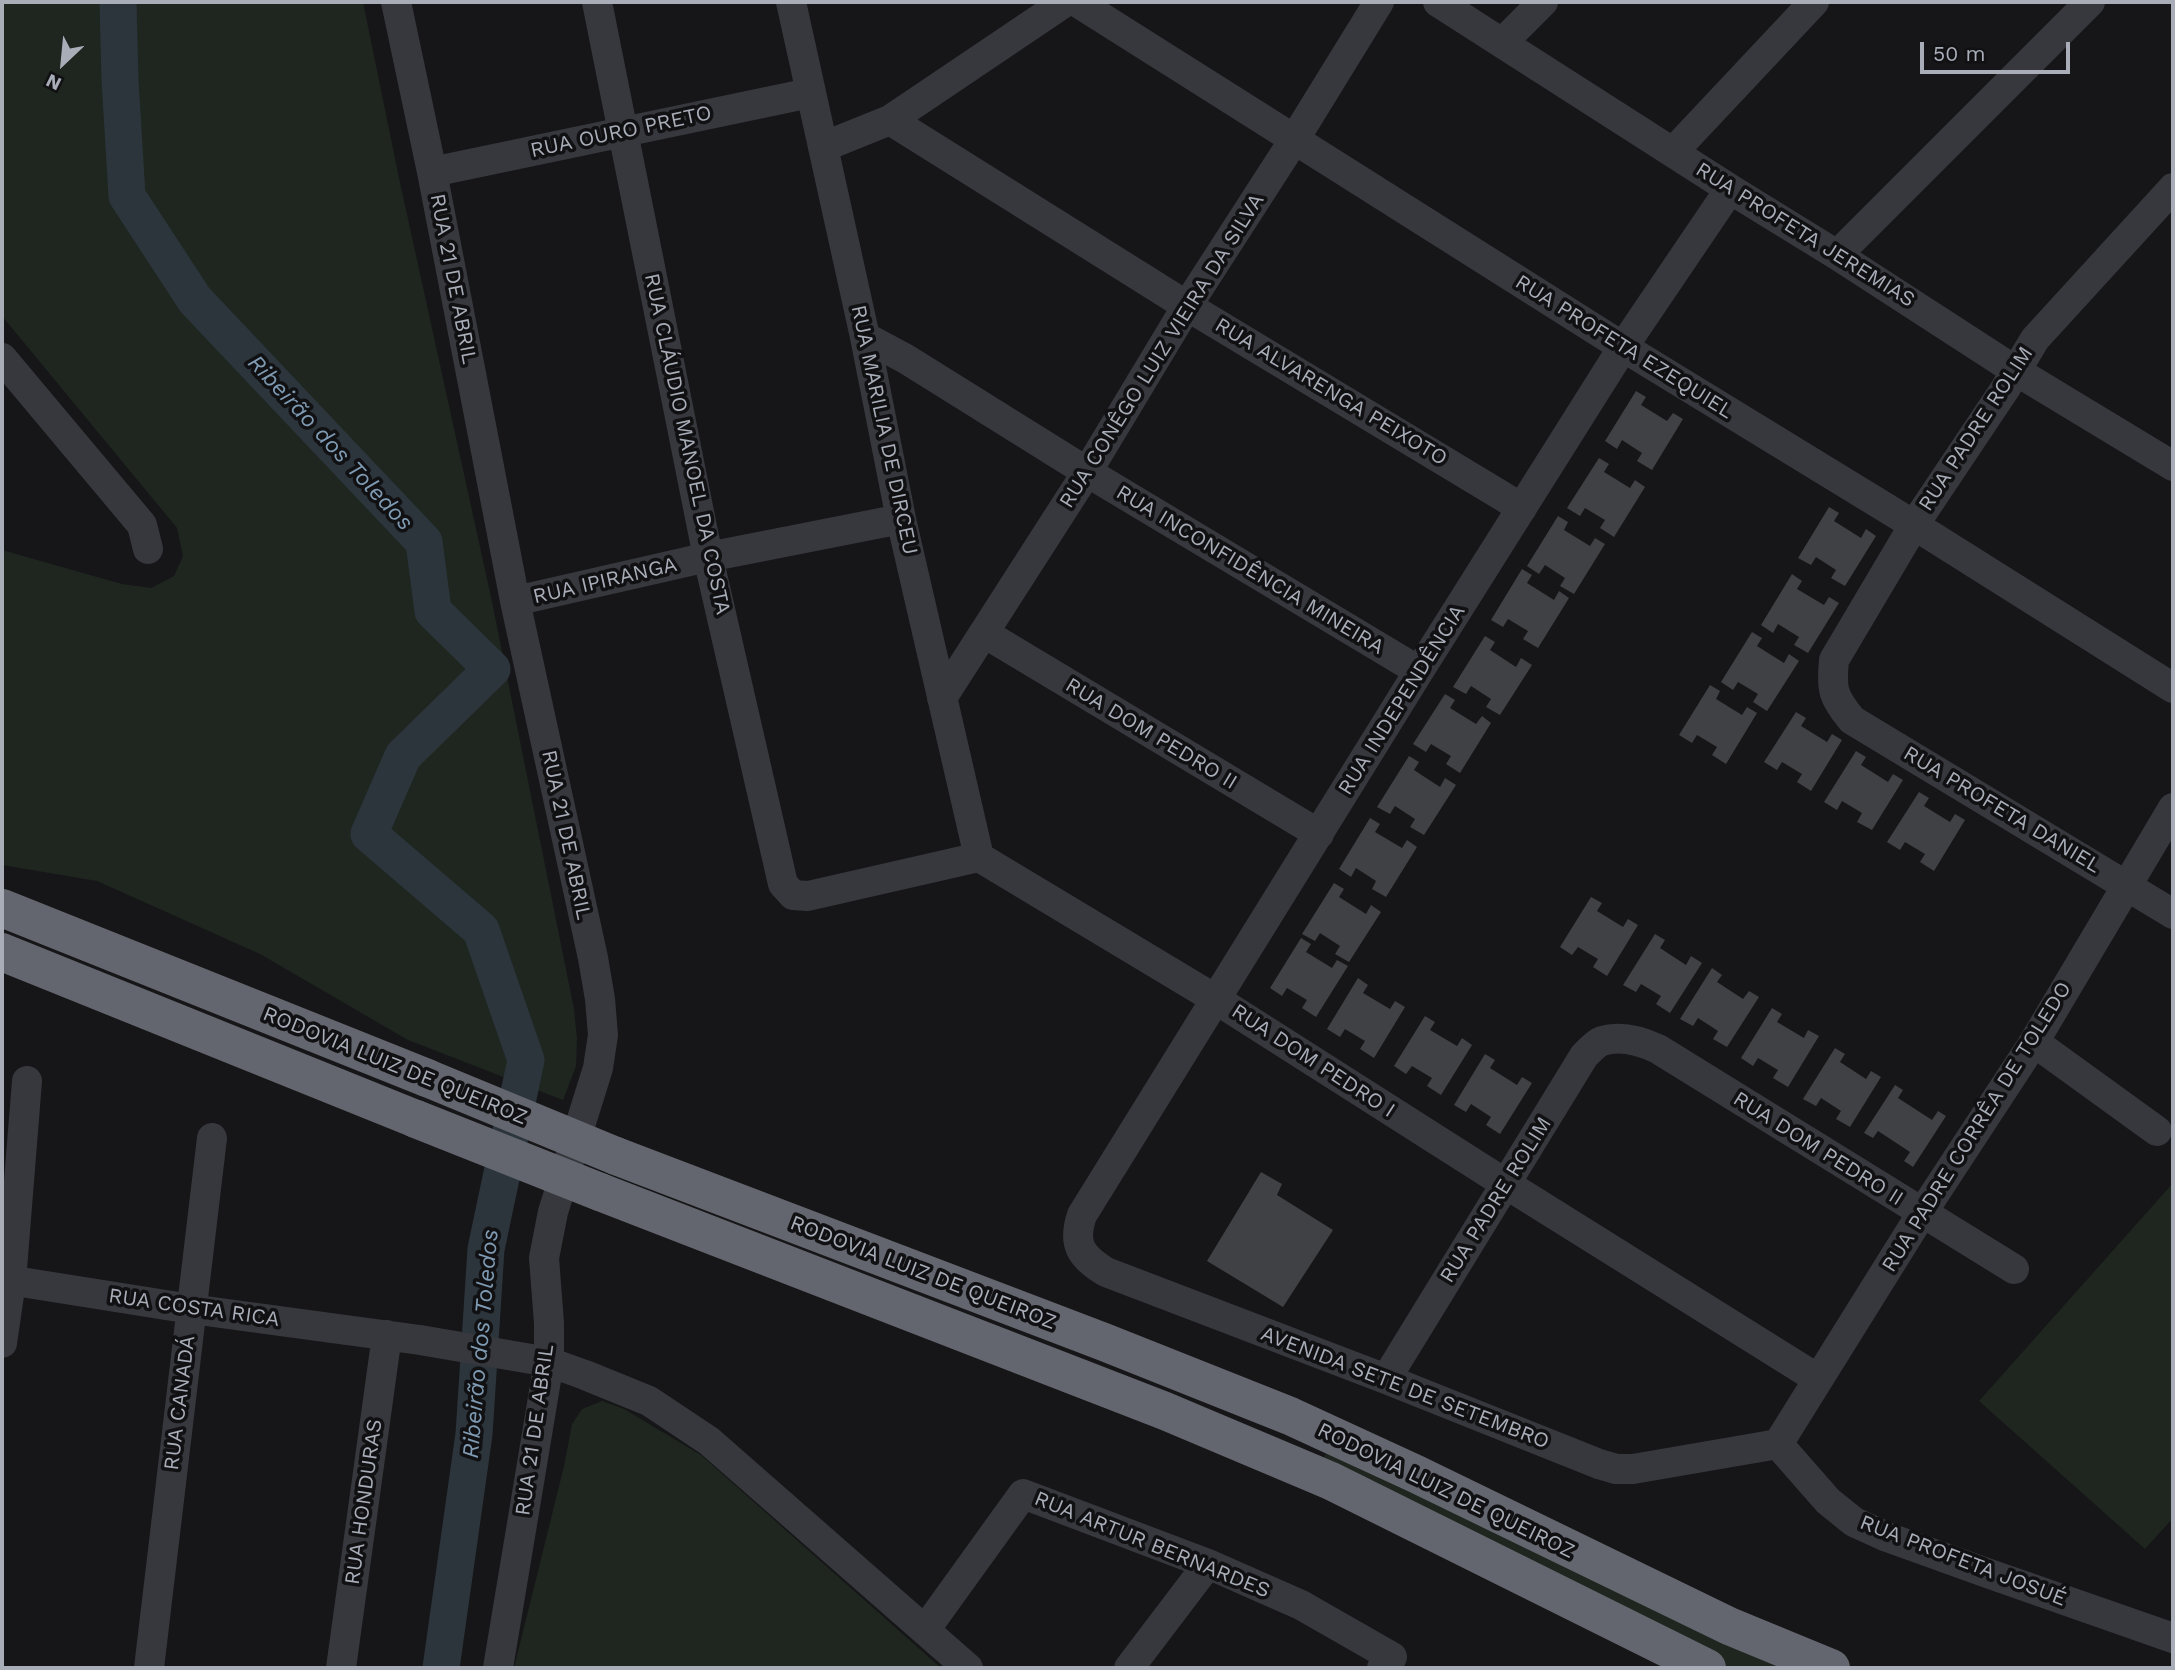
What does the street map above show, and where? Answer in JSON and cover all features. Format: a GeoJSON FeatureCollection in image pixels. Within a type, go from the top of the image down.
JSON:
{"type":"FeatureCollection","features":[{"type":"Feature","properties":{"kind":"highway","name":"RODOVIA LUIZ DE QUEIROZ"},"geometry":{"type":"LineString","coordinates":[[2,908],[616,1156],[1290,1416],[1729,1626],[1831,1668]]}},
{"type":"Feature","properties":{"kind":"highway","name":"RODOVIA LUIZ DE QUEIROZ"},"geometry":{"type":"LineString","coordinates":[[2,952],[600,1192],[1260,1450],[1342,1486],[1707,1668]]}},
{"type":"Feature","properties":{"kind":"highway"},"geometry":{"type":"LineString","coordinates":[[1729,1626],[1854,1668]]}},
{"type":"Feature","properties":{"kind":"street","name":"RUA 21 DE ABRIL"},"geometry":{"type":"LineString","coordinates":[[396,2],[432,172],[515,601],[593,958],[603,1035],[598,1068],[553,1212],[544,1258],[549,1362],[498,1668]]}},
{"type":"Feature","properties":{"kind":"street","name":"RUA CLÁUDIO MANOEL DA COSTA"},"geometry":{"type":"LineString","coordinates":[[597,2],[708,557],[783,884],[793,895],[808,896],[979,858]]}},
{"type":"Feature","properties":{"kind":"street","name":"RUA MARILIA DE DIRCEU"},"geometry":{"type":"LineString","coordinates":[[791,2],[865,337],[901,519],[979,858]]}},
{"type":"Feature","properties":{"kind":"street"},"geometry":{"type":"LineString","coordinates":[[822,147],[890,120],[1065,2]]}},
{"type":"Feature","properties":{"kind":"street","name":"RUA PROFETA EZEQUIEL"},"geometry":{"type":"LineString","coordinates":[[1077,2],[1623,347],[2173,688]]}},
{"type":"Feature","properties":{"kind":"street","name":"RUA CONÊGO LUIZ VIEIRA DA SILVA"},"geometry":{"type":"LineString","coordinates":[[942,698],[1087,472],[1187,306],[1294,141],[1379,2]]}},
{"type":"Feature","properties":{"kind":"street","name":"RUA PROFETA JEREMIAS"},"geometry":{"type":"LineString","coordinates":[[1438,2],[1838,255],[2015,371],[2173,466]]}},
{"type":"Feature","properties":{"kind":"street"},"geometry":{"type":"LineString","coordinates":[[1503,42],[1543,2]]}},
{"type":"Feature","properties":{"kind":"street"},"geometry":{"type":"LineString","coordinates":[[1673,152],[1814,2]]}},
{"type":"Feature","properties":{"kind":"street"},"geometry":{"type":"LineString","coordinates":[[1838,255],[2090,2]]}},
{"type":"Feature","properties":{"kind":"street","name":"RUA OURO PRETO"},"geometry":{"type":"LineString","coordinates":[[432,172],[810,93]]}},
{"type":"Feature","properties":{"kind":"street","name":"RUA ALVARENGA PEIXOTO"},"geometry":{"type":"LineString","coordinates":[[890,120],[1187,306],[1522,508]]}},
{"type":"Feature","properties":{"kind":"street","name":"RUA PADRE ROLIM"},"geometry":{"type":"LineString","coordinates":[[1836,700],[1832,680],[1834,660],[1914,525],[2006,389],[2035,339],[2173,188]]}},
{"type":"Feature","properties":{"kind":"street","name":"RUA INDEPENDÊNCIA"},"geometry":{"type":"LineString","coordinates":[[1082,1215],[1623,347],[1730,189]]}},
{"type":"Feature","properties":{"kind":"street","name":"RUA INCONFIDÊNCIA MINEIRA"},"geometry":{"type":"LineString","coordinates":[[865,337],[1419,671]]}},
{"type":"Feature","properties":{"kind":"street"},"geometry":{"type":"LineString","coordinates":[[2,358],[142,525],[148,549]]}},
{"type":"Feature","properties":{"kind":"street","name":"RUA IPIRANGA"},"geometry":{"type":"LineString","coordinates":[[515,601],[708,557],[901,519]]}},
{"type":"Feature","properties":{"kind":"street","name":"RUA DOM PEDRO II"},"geometry":{"type":"LineString","coordinates":[[984,633],[1318,834]]}},
{"type":"Feature","properties":{"kind":"street","name":"RUA PROFETA DANIEL"},"geometry":{"type":"LineString","coordinates":[[1836,700],[1852,720],[2173,914]]}},
{"type":"Feature","properties":{"kind":"street","name":"RUA PADRE CORRÊA DE TOLEDO"},"geometry":{"type":"LineString","coordinates":[[1779,1444],[1922,1213],[2034,1042],[2173,808]]}},
{"type":"Feature","properties":{"kind":"street","name":"RUA DOM PEDRO I"},"geometry":{"type":"LineString","coordinates":[[979,858],[1217,1000],[1506,1185],[1818,1379]]}},
{"type":"Feature","properties":{"kind":"street","name":"RUA PADRE ROLIM"},"geometry":{"type":"LineString","coordinates":[[1386,1379],[1584,1056],[1600,1042],[1618,1040]]}},
{"type":"Feature","properties":{"kind":"street","name":"RUA DOM PEDRO II"},"geometry":{"type":"LineString","coordinates":[[1618,1040],[1639,1041],[1658,1049],[2014,1269]]}},
{"type":"Feature","properties":{"kind":"street"},"geometry":{"type":"LineString","coordinates":[[2034,1042],[2157,1131]]}},
{"type":"Feature","properties":{"kind":"street"},"geometry":{"type":"LineString","coordinates":[[2,1343],[27,1081]]}},
{"type":"Feature","properties":{"kind":"street","name":"RUA CANADÁ"},"geometry":{"type":"LineString","coordinates":[[149,1668],[212,1138]]}},
{"type":"Feature","properties":{"kind":"street","name":"AVENIDA SETE DE SETEMBRO"},"geometry":{"type":"LineString","coordinates":[[1082,1215],[1076,1230],[1078,1245],[1084,1256],[1106,1272],[1599,1464],[1616,1469],[1633,1469],[1779,1444]]}},
{"type":"Feature","properties":{"kind":"street","name":"RUA COSTA RICA"},"geometry":{"type":"LineString","coordinates":[[6,1280],[191,1309],[387,1335],[549,1362],[649,1401],[709,1441],[968,1668]]}},
{"type":"Feature","properties":{"kind":"street","name":"RUA HONDURAS"},"geometry":{"type":"LineString","coordinates":[[341,1668],[387,1335]]}},
{"type":"Feature","properties":{"kind":"street","name":"RUA PROFETA JOSUÉ"},"geometry":{"type":"LineString","coordinates":[[1779,1444],[1828,1501],[1854,1522],[1974,1569],[2173,1638]]}},
{"type":"Feature","properties":{"kind":"street","name":"RUA ARTUR BERNARDES"},"geometry":{"type":"LineString","coordinates":[[925,1630],[1023,1494],[1208,1564],[1301,1605],[1387,1663]]}},
{"type":"Feature","properties":{"kind":"street"},"geometry":{"type":"LineString","coordinates":[[1129,1668],[1208,1564]]}},
{"type":"Feature","properties":{"kind":"shaded area"},"geometry":{"type":"Polygon","coordinates":[[[2,2],[363,2],[491,597],[574,1009],[576,1066],[563,1100],[408,1040],[260,954],[97,881],[2,865],[2,550],[122,584],[151,588],[174,576],[183,556],[177,528],[2,316],[2,2]]]}},
{"type":"Feature","properties":{"kind":"shaded area"},"geometry":{"type":"Polygon","coordinates":[[[2173,1183],[2173,1518],[2145,1549],[1979,1401],[2173,1183]]]}},
{"type":"Feature","properties":{"kind":"shaded area"},"geometry":{"type":"Polygon","coordinates":[[[602,1401],[624,1409],[701,1455],[941,1668],[514,1668],[572,1424],[582,1409],[602,1401]]]}},
{"type":"Feature","properties":{"kind":"shaded area"},"geometry":{"type":"Polygon","coordinates":[[[1329,1447],[1788,1668],[1727,1668],[1500,1551],[1321,1463],[1329,1447]]]}},
{"type":"Feature","properties":{"kind":"building"},"geometry":{"type":"Polygon","coordinates":[[[1636,391],[1646,397],[1641,405],[1667,421],[1673,413],[1683,419],[1652,470],[1637,461],[1642,453],[1622,440],[1617,449],[1605,441],[1636,391]]]}},
{"type":"Feature","properties":{"kind":"building"},"geometry":{"type":"Polygon","coordinates":[[[1599,458],[1609,464],[1604,472],[1630,488],[1635,480],[1645,487],[1614,537],[1600,528],[1605,520],[1585,508],[1580,516],[1567,508],[1599,458]]]}},
{"type":"Feature","properties":{"kind":"building"},"geometry":{"type":"Polygon","coordinates":[[[1829,507],[1839,513],[1834,521],[1861,538],[1866,529],[1876,536],[1845,586],[1831,578],[1836,570],[1816,557],[1811,565],[1798,558],[1829,507]]]}},
{"type":"Feature","properties":{"kind":"building"},"geometry":{"type":"Polygon","coordinates":[[[1558,516],[1568,522],[1564,530],[1590,546],[1595,538],[1605,544],[1574,594],[1560,586],[1565,578],[1545,565],[1539,574],[1527,566],[1558,516]]]}},
{"type":"Feature","properties":{"kind":"building"},"geometry":{"type":"Polygon","coordinates":[[[1522,569],[1532,575],[1527,583],[1554,600],[1559,591],[1569,598],[1538,648],[1523,639],[1528,631],[1508,619],[1503,627],[1491,620],[1522,569]]]}},
{"type":"Feature","properties":{"kind":"building"},"geometry":{"type":"Polygon","coordinates":[[[1792,574],[1802,581],[1797,589],[1824,605],[1829,597],[1839,603],[1808,653],[1794,645],[1799,637],[1778,624],[1773,633],[1761,625],[1792,574]]]}},
{"type":"Feature","properties":{"kind":"building"},"geometry":{"type":"Polygon","coordinates":[[[1752,632],[1762,638],[1757,646],[1784,663],[1789,654],[1799,661],[1767,711],[1753,702],[1758,694],[1738,682],[1733,690],[1721,682],[1752,632]]]}},
{"type":"Feature","properties":{"kind":"building"},"geometry":{"type":"Polygon","coordinates":[[[1485,636],[1495,642],[1490,650],[1516,667],[1521,658],[1532,665],[1500,715],[1486,707],[1491,699],[1471,686],[1466,694],[1453,687],[1485,636]]]}},
{"type":"Feature","properties":{"kind":"building"},"geometry":{"type":"Polygon","coordinates":[[[1710,685],[1720,691],[1716,699],[1742,715],[1747,707],[1757,713],[1726,764],[1712,755],[1717,747],[1697,735],[1692,743],[1679,735],[1710,685]]]}},
{"type":"Feature","properties":{"kind":"building"},"geometry":{"type":"Polygon","coordinates":[[[1445,694],[1455,700],[1450,708],[1476,724],[1482,716],[1491,723],[1460,773],[1446,764],[1451,756],[1431,744],[1426,752],[1413,744],[1445,694]]]}},
{"type":"Feature","properties":{"kind":"building"},"geometry":{"type":"Polygon","coordinates":[[[1796,712],[1806,718],[1801,726],[1827,742],[1832,734],[1842,740],[1811,791],[1797,782],[1802,774],[1782,762],[1777,770],[1764,762],[1796,712]]]}},
{"type":"Feature","properties":{"kind":"building"},"geometry":{"type":"Polygon","coordinates":[[[1856,751],[1866,757],[1861,765],[1888,782],[1893,774],[1903,780],[1872,830],[1857,822],[1862,813],[1842,801],[1837,810],[1824,802],[1856,751]]]}},
{"type":"Feature","properties":{"kind":"building"},"geometry":{"type":"Polygon","coordinates":[[[1409,756],[1419,762],[1414,770],[1440,787],[1445,778],[1456,785],[1424,835],[1410,827],[1415,819],[1395,806],[1390,814],[1377,807],[1409,756]]]}},
{"type":"Feature","properties":{"kind":"building"},"geometry":{"type":"Polygon","coordinates":[[[1919,792],[1929,798],[1924,806],[1950,822],[1955,814],[1965,820],[1934,871],[1920,862],[1925,854],[1905,842],[1900,850],[1887,842],[1919,792]]]}},
{"type":"Feature","properties":{"kind":"building"},"geometry":{"type":"Polygon","coordinates":[[[1370,818],[1380,824],[1375,832],[1402,848],[1407,840],[1417,847],[1386,897],[1372,889],[1376,881],[1356,868],[1351,877],[1339,869],[1370,818]]]}},
{"type":"Feature","properties":{"kind":"building"},"geometry":{"type":"Polygon","coordinates":[[[1334,883],[1344,889],[1339,897],[1366,914],[1371,905],[1381,912],[1349,962],[1335,954],[1340,946],[1320,933],[1315,941],[1302,934],[1334,883]]]}},
{"type":"Feature","properties":{"kind":"building"},"geometry":{"type":"Polygon","coordinates":[[[1591,897],[1602,903],[1597,911],[1623,927],[1628,919],[1638,925],[1607,976],[1593,967],[1598,959],[1578,947],[1572,955],[1560,947],[1591,897]]]}},
{"type":"Feature","properties":{"kind":"building"},"geometry":{"type":"Polygon","coordinates":[[[1655,934],[1665,940],[1660,948],[1686,965],[1691,956],[1702,963],[1670,1013],[1656,1004],[1661,996],[1641,984],[1636,992],[1623,985],[1655,934]]]}},
{"type":"Feature","properties":{"kind":"building"},"geometry":{"type":"Polygon","coordinates":[[[1301,938],[1311,944],[1306,952],[1332,968],[1337,960],[1348,966],[1316,1017],[1302,1008],[1307,1000],[1287,988],[1282,996],[1270,988],[1301,938]]]}},
{"type":"Feature","properties":{"kind":"building"},"geometry":{"type":"Polygon","coordinates":[[[1712,968],[1722,975],[1717,982],[1743,999],[1749,991],[1759,997],[1727,1047],[1713,1039],[1718,1031],[1698,1018],[1693,1026],[1680,1019],[1712,968]]]}},
{"type":"Feature","properties":{"kind":"building"},"geometry":{"type":"Polygon","coordinates":[[[1358,978],[1368,985],[1363,993],[1390,1009],[1395,1001],[1405,1007],[1374,1058],[1360,1049],[1365,1041],[1345,1029],[1340,1037],[1327,1029],[1358,978]]]}},
{"type":"Feature","properties":{"kind":"building"},"geometry":{"type":"Polygon","coordinates":[[[1772,1008],[1782,1014],[1777,1022],[1804,1038],[1808,1030],[1819,1036],[1788,1087],[1773,1078],[1778,1070],[1758,1058],[1753,1066],[1741,1058],[1772,1008]]]}},
{"type":"Feature","properties":{"kind":"building"},"geometry":{"type":"Polygon","coordinates":[[[1425,1016],[1435,1022],[1430,1030],[1457,1046],[1462,1038],[1472,1045],[1441,1095],[1427,1086],[1432,1078],[1412,1066],[1406,1074],[1394,1066],[1425,1016]]]}},
{"type":"Feature","properties":{"kind":"building"},"geometry":{"type":"Polygon","coordinates":[[[1835,1048],[1845,1054],[1840,1062],[1866,1079],[1871,1071],[1881,1077],[1850,1127],[1836,1119],[1841,1111],[1821,1098],[1816,1106],[1803,1099],[1835,1048]]]}},
{"type":"Feature","properties":{"kind":"building"},"geometry":{"type":"Polygon","coordinates":[[[1485,1054],[1495,1060],[1490,1068],[1517,1085],[1522,1077],[1532,1083],[1500,1134],[1486,1125],[1491,1117],[1471,1104],[1466,1112],[1454,1105],[1485,1054]]]}},
{"type":"Feature","properties":{"kind":"building"},"geometry":{"type":"Polygon","coordinates":[[[1895,1085],[1903,1090],[1898,1098],[1932,1120],[1938,1111],[1946,1116],[1913,1167],[1904,1161],[1910,1152],[1878,1131],[1873,1138],[1864,1133],[1895,1085]]]}},
{"type":"Feature","properties":{"kind":"building"},"geometry":{"type":"Polygon","coordinates":[[[1261,1172],[1282,1184],[1277,1195],[1333,1230],[1283,1307],[1207,1261],[1261,1172]]]}},
{"type":"Feature","properties":{"kind":"waterway","name":"Ribeirão dos Toledos"},"geometry":{"type":"LineString","coordinates":[[118,2],[127,196],[195,300],[424,542],[433,611],[492,669],[403,756],[369,834],[481,930],[526,1060],[486,1249],[474,1434],[441,1668]]}}]}
